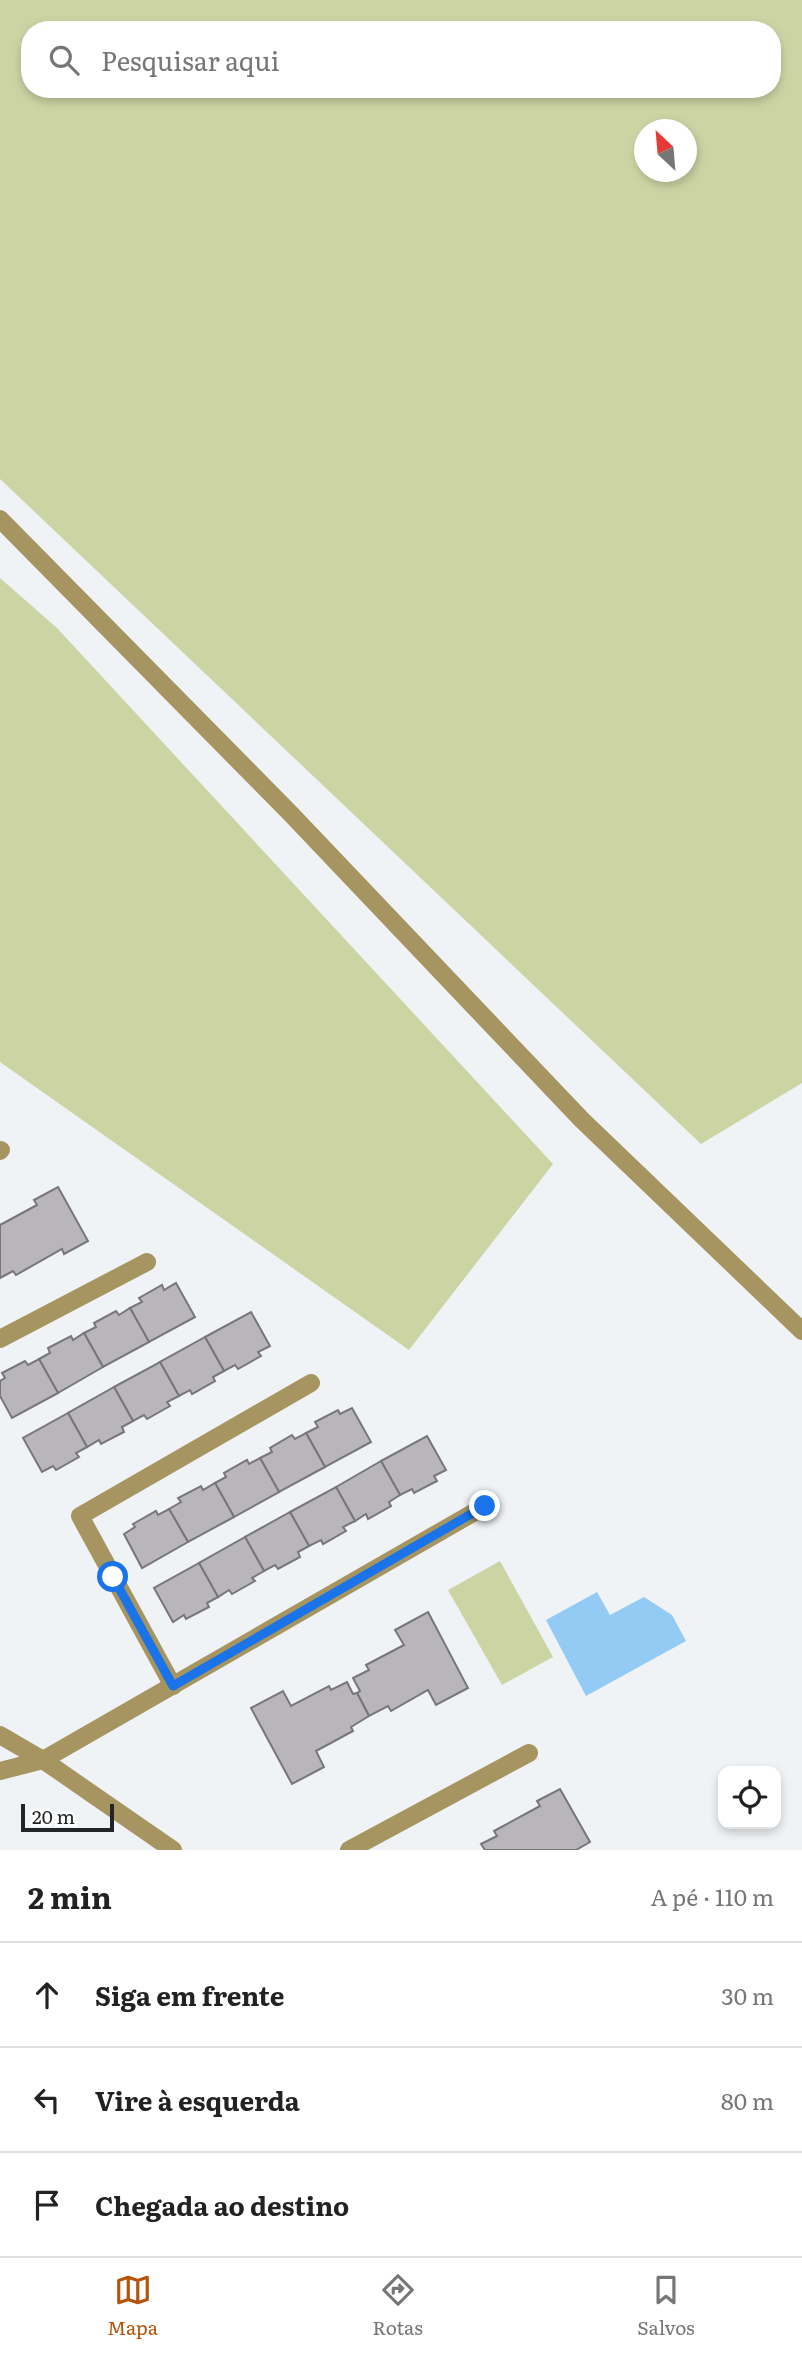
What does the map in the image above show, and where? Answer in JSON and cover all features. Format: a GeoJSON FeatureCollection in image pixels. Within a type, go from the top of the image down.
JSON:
{"type":"FeatureCollection","features":[{"type":"Feature","properties":{"kind":"street"},"geometry":{"type":"LineString","coordinates":[[0,519],[290,813],[582,1120],[802,1331]]}},
{"type":"Feature","properties":{"kind":"street"},"geometry":{"type":"LineString","coordinates":[[0,1339],[147,1262]]}},
{"type":"Feature","properties":{"kind":"street"},"geometry":{"type":"LineString","coordinates":[[173,1686],[80,1516],[311,1383]]}},
{"type":"Feature","properties":{"kind":"street"},"geometry":{"type":"LineString","coordinates":[[0,1771],[43,1760],[485,1506]]}},
{"type":"Feature","properties":{"kind":"street"},"geometry":{"type":"LineString","coordinates":[[0,1735],[43,1760],[173,1850]]}},
{"type":"Feature","properties":{"kind":"street"},"geometry":{"type":"LineString","coordinates":[[349,1850],[529,1752]]}},
{"type":"Feature","properties":{"kind":"green space"},"geometry":{"type":"Polygon","coordinates":[[[0,0],[802,0],[802,1083],[701,1144],[0,479],[0,0]]]}},
{"type":"Feature","properties":{"kind":"green space"},"geometry":{"type":"Polygon","coordinates":[[[0,578],[57,628],[553,1164],[409,1350],[0,1062],[0,578]]]}},
{"type":"Feature","properties":{"kind":"green space"},"geometry":{"type":"Polygon","coordinates":[[[500,1561],[553,1657],[502,1685],[448,1590],[500,1561]]]}},
{"type":"Feature","properties":{"kind":"water"},"geometry":{"type":"Polygon","coordinates":[[[597,1592],[610,1615],[644,1597],[672,1615],[686,1641],[586,1696],[546,1620],[597,1592]]]}},
{"type":"Feature","properties":{"kind":"building"},"geometry":{"type":"Polygon","coordinates":[[[58,1187],[88,1241],[64,1254],[62,1249],[16,1275],[13,1271],[0,1278],[0,1225],[37,1205],[34,1200],[58,1187]]]}},
{"type":"Feature","properties":{"kind":"building"},"geometry":{"type":"Polygon","coordinates":[[[176,1283],[195,1317],[149,1342],[130,1308],[142,1302],[139,1298],[162,1285],[164,1290],[176,1283]]]}},
{"type":"Feature","properties":{"kind":"building"},"geometry":{"type":"Polygon","coordinates":[[[130,1308],[149,1342],[103,1367],[84,1333],[96,1327],[94,1323],[116,1311],[119,1315],[130,1308]]]}},
{"type":"Feature","properties":{"kind":"building"},"geometry":{"type":"Polygon","coordinates":[[[251,1312],[270,1346],[258,1352],[261,1356],[238,1369],[235,1365],[224,1371],[205,1337],[251,1312]]]}},
{"type":"Feature","properties":{"kind":"building"},"geometry":{"type":"Polygon","coordinates":[[[84,1333],[103,1367],[58,1393],[39,1359],[50,1353],[48,1348],[71,1336],[73,1340],[84,1333]]]}},
{"type":"Feature","properties":{"kind":"building"},"geometry":{"type":"Polygon","coordinates":[[[205,1337],[224,1371],[213,1377],[215,1381],[192,1394],[190,1390],[179,1396],[160,1362],[205,1337]]]}},
{"type":"Feature","properties":{"kind":"building"},"geometry":{"type":"Polygon","coordinates":[[[39,1359],[58,1393],[12,1418],[0,1396],[0,1381],[5,1378],[2,1373],[25,1361],[28,1365],[39,1359]]]}},
{"type":"Feature","properties":{"kind":"building"},"geometry":{"type":"Polygon","coordinates":[[[160,1362],[179,1396],[167,1402],[170,1406],[147,1419],[144,1415],[133,1421],[114,1387],[160,1362]]]}},
{"type":"Feature","properties":{"kind":"building"},"geometry":{"type":"Polygon","coordinates":[[[114,1387],[133,1421],[122,1427],[124,1432],[101,1444],[99,1440],[87,1447],[68,1413],[114,1387]]]}},
{"type":"Feature","properties":{"kind":"building"},"geometry":{"type":"Polygon","coordinates":[[[352,1408],[371,1442],[325,1467],[306,1433],[318,1427],[315,1422],[338,1410],[340,1414],[352,1408]]]}},
{"type":"Feature","properties":{"kind":"building"},"geometry":{"type":"Polygon","coordinates":[[[68,1413],[87,1447],[76,1453],[79,1457],[56,1470],[53,1466],[42,1472],[23,1438],[68,1413]]]}},
{"type":"Feature","properties":{"kind":"building"},"geometry":{"type":"Polygon","coordinates":[[[306,1433],[325,1467],[279,1492],[260,1458],[272,1452],[270,1448],[292,1435],[295,1439],[306,1433]]]}},
{"type":"Feature","properties":{"kind":"building"},"geometry":{"type":"Polygon","coordinates":[[[427,1436],[446,1470],[434,1476],[437,1481],[414,1493],[412,1489],[400,1495],[381,1461],[427,1436]]]}},
{"type":"Feature","properties":{"kind":"building"},"geometry":{"type":"Polygon","coordinates":[[[260,1458],[279,1492],[234,1517],[215,1483],[226,1477],[224,1473],[247,1460],[249,1464],[260,1458]]]}},
{"type":"Feature","properties":{"kind":"building"},"geometry":{"type":"Polygon","coordinates":[[[381,1461],[400,1495],[389,1502],[391,1506],[368,1519],[366,1514],[355,1521],[336,1487],[381,1461]]]}},
{"type":"Feature","properties":{"kind":"building"},"geometry":{"type":"Polygon","coordinates":[[[215,1483],[234,1517],[188,1542],[169,1509],[181,1502],[178,1498],[201,1486],[203,1490],[215,1483]]]}},
{"type":"Feature","properties":{"kind":"building"},"geometry":{"type":"Polygon","coordinates":[[[336,1487],[355,1521],[343,1527],[346,1531],[323,1544],[321,1540],[309,1546],[290,1512],[336,1487]]]}},
{"type":"Feature","properties":{"kind":"building"},"geometry":{"type":"Polygon","coordinates":[[[169,1509],[188,1542],[142,1568],[124,1534],[135,1527],[133,1524],[156,1511],[158,1515],[169,1509]]]}},
{"type":"Feature","properties":{"kind":"building"},"geometry":{"type":"Polygon","coordinates":[[[290,1512],[309,1546],[298,1552],[300,1557],[278,1569],[275,1565],[264,1571],[245,1537],[290,1512]]]}},
{"type":"Feature","properties":{"kind":"building"},"geometry":{"type":"Polygon","coordinates":[[[245,1537],[264,1571],[252,1578],[255,1581],[232,1594],[229,1590],[218,1597],[199,1563],[245,1537]]]}},
{"type":"Feature","properties":{"kind":"building"},"geometry":{"type":"Polygon","coordinates":[[[199,1563],[218,1597],[207,1603],[209,1607],[186,1619],[184,1615],[173,1622],[154,1588],[199,1563]]]}},
{"type":"Feature","properties":{"kind":"building"},"geometry":{"type":"Polygon","coordinates":[[[428,1612],[468,1688],[436,1705],[428,1690],[391,1711],[388,1706],[369,1716],[357,1693],[360,1691],[353,1678],[369,1670],[366,1665],[404,1645],[395,1630],[428,1612]]]}},
{"type":"Feature","properties":{"kind":"building"},"geometry":{"type":"Polygon","coordinates":[[[347,1682],[353,1694],[357,1693],[369,1716],[351,1727],[353,1731],[316,1751],[324,1767],[292,1784],[251,1708],[283,1691],[291,1706],[329,1686],[331,1690],[347,1682]]]}},
{"type":"Feature","properties":{"kind":"building"},"geometry":{"type":"Polygon","coordinates":[[[560,1789],[590,1842],[576,1850],[485,1850],[481,1844],[497,1836],[494,1831],[540,1806],[537,1801],[560,1789]]]}},
{"type":"Feature","properties":{"kind":"route"},"geometry":{"type":"LineString","coordinates":[[113,1577],[173,1686],[485,1506]]}}]}
